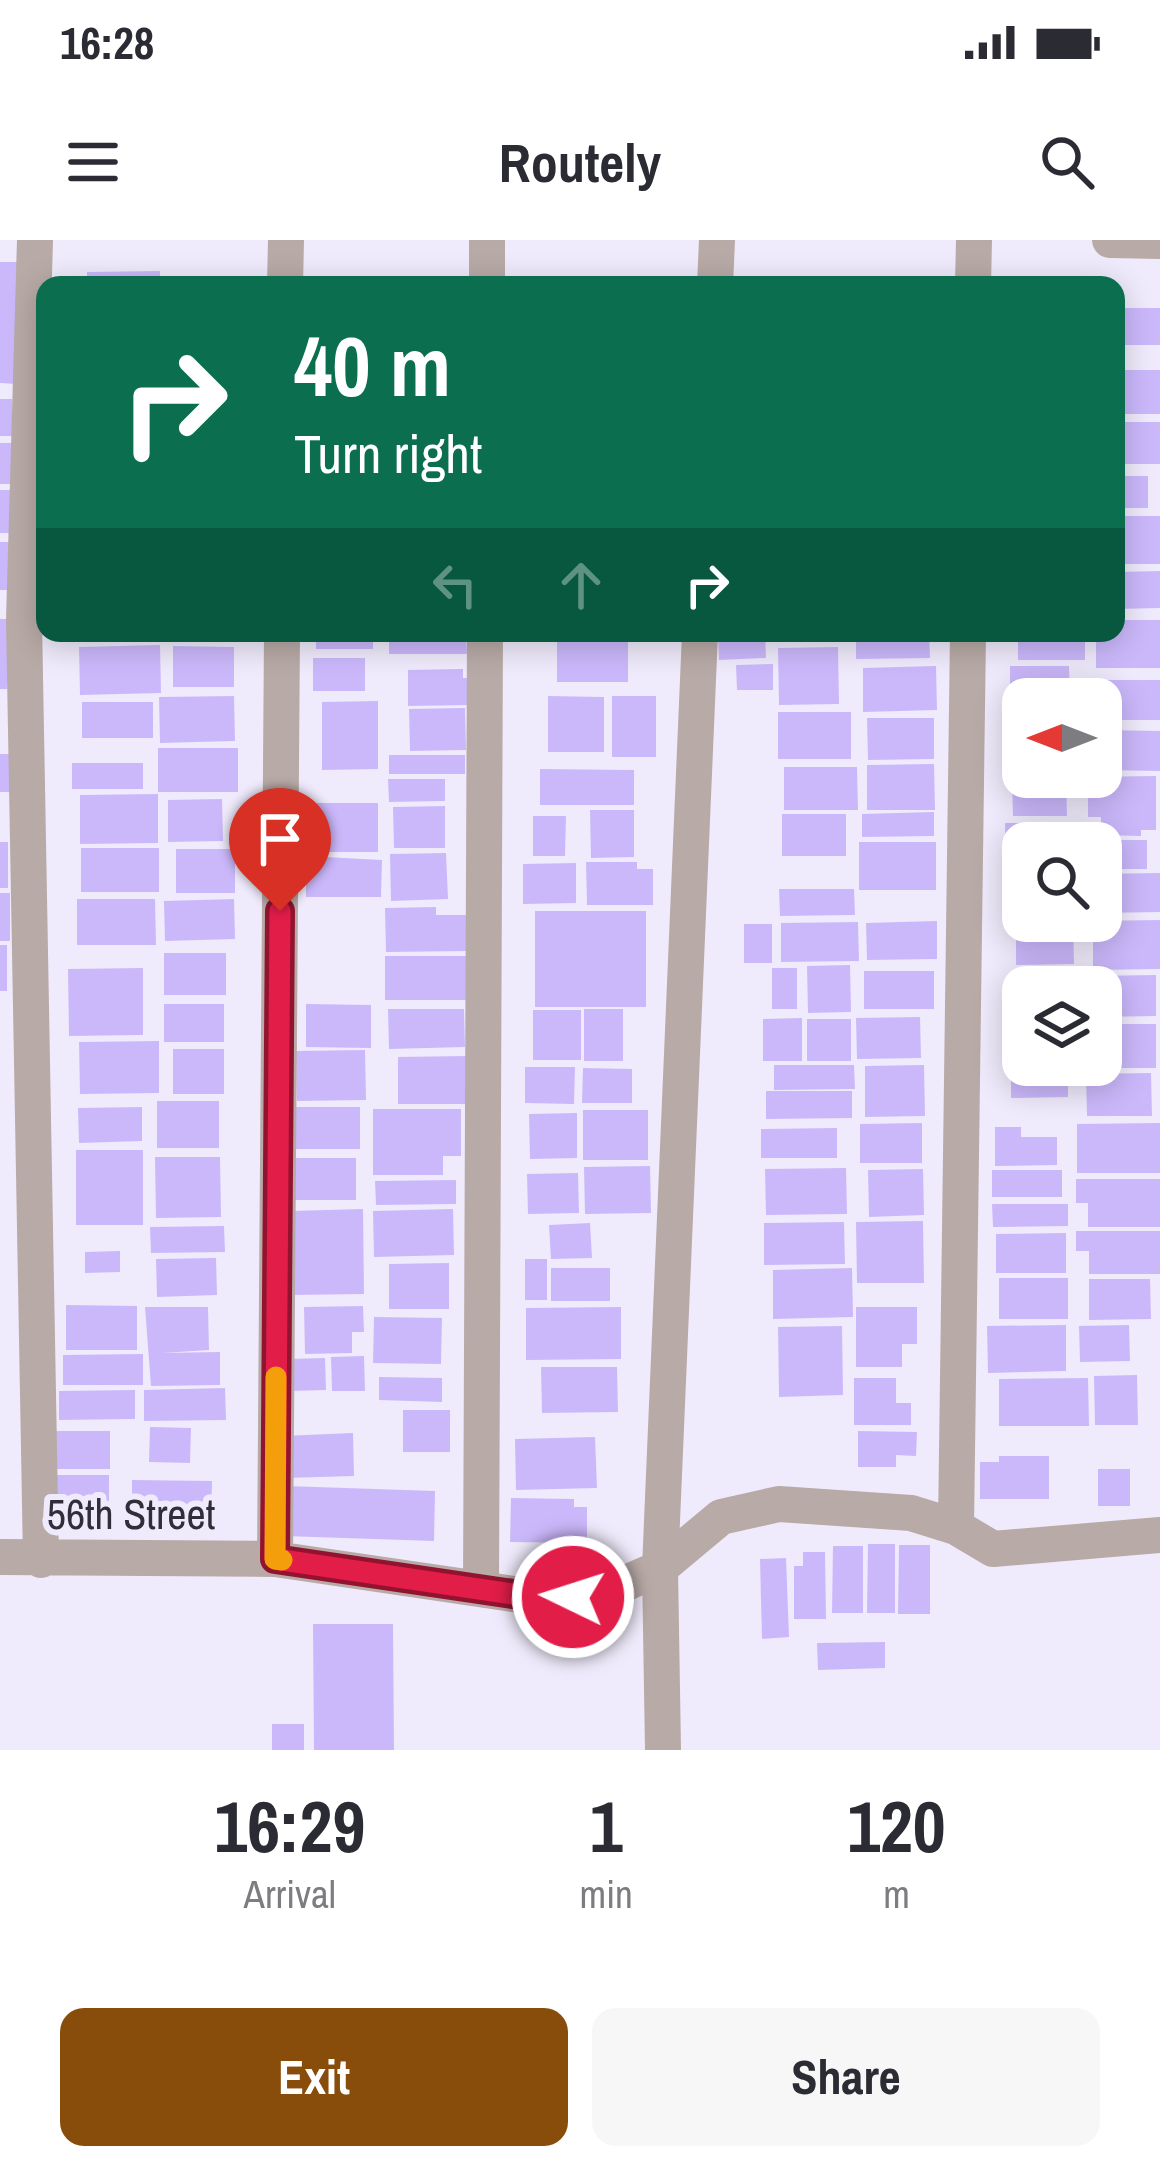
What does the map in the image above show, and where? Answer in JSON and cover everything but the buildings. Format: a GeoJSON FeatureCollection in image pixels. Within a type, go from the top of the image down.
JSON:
{"type":"FeatureCollection","features":[{"type":"Feature","properties":{"kind":"street"},"geometry":{"type":"LineString","coordinates":[[35,240],[24,620],[41,1560]]}},
{"type":"Feature","properties":{"kind":"street"},"geometry":{"type":"LineString","coordinates":[[285,276],[286,240]]}},
{"type":"Feature","properties":{"kind":"street"},"geometry":{"type":"LineString","coordinates":[[487,240],[487,276]]}},
{"type":"Feature","properties":{"kind":"street"},"geometry":{"type":"LineString","coordinates":[[715,276],[717,240]]}},
{"type":"Feature","properties":{"kind":"street"},"geometry":{"type":"LineString","coordinates":[[973,276],[974,240]]}},
{"type":"Feature","properties":{"kind":"street"},"geometry":{"type":"LineString","coordinates":[[1110,240],[1160,241]]}},
{"type":"Feature","properties":{"kind":"street"},"geometry":{"type":"LineString","coordinates":[[275,1559],[282,642]]}},
{"type":"Feature","properties":{"kind":"street"},"geometry":{"type":"LineString","coordinates":[[481,1588],[485,642]]}},
{"type":"Feature","properties":{"kind":"street"},"geometry":{"type":"LineString","coordinates":[[663,1750],[660,1568],[700,642]]}},
{"type":"Feature","properties":{"kind":"street"},"geometry":{"type":"LineString","coordinates":[[956,1527],[968,642]]}},
{"type":"Feature","properties":{"kind":"street","name":"56th Street"},"geometry":{"type":"LineString","coordinates":[[0,1557],[275,1559],[547,1599],[599,1595],[660,1568],[721,1517],[779,1504],[911,1513],[956,1527],[993,1549],[1160,1535]]}},
{"type":"Feature","properties":{"kind":"slow traffic"},"geometry":{"type":"LineString","coordinates":[[276,1377],[275,1559],[282,1560]]}},
{"type":"Feature","properties":{"kind":"route"},"geometry":{"type":"LineString","coordinates":[[280,911],[275,1559],[547,1599],[573,1597]]}}]}
